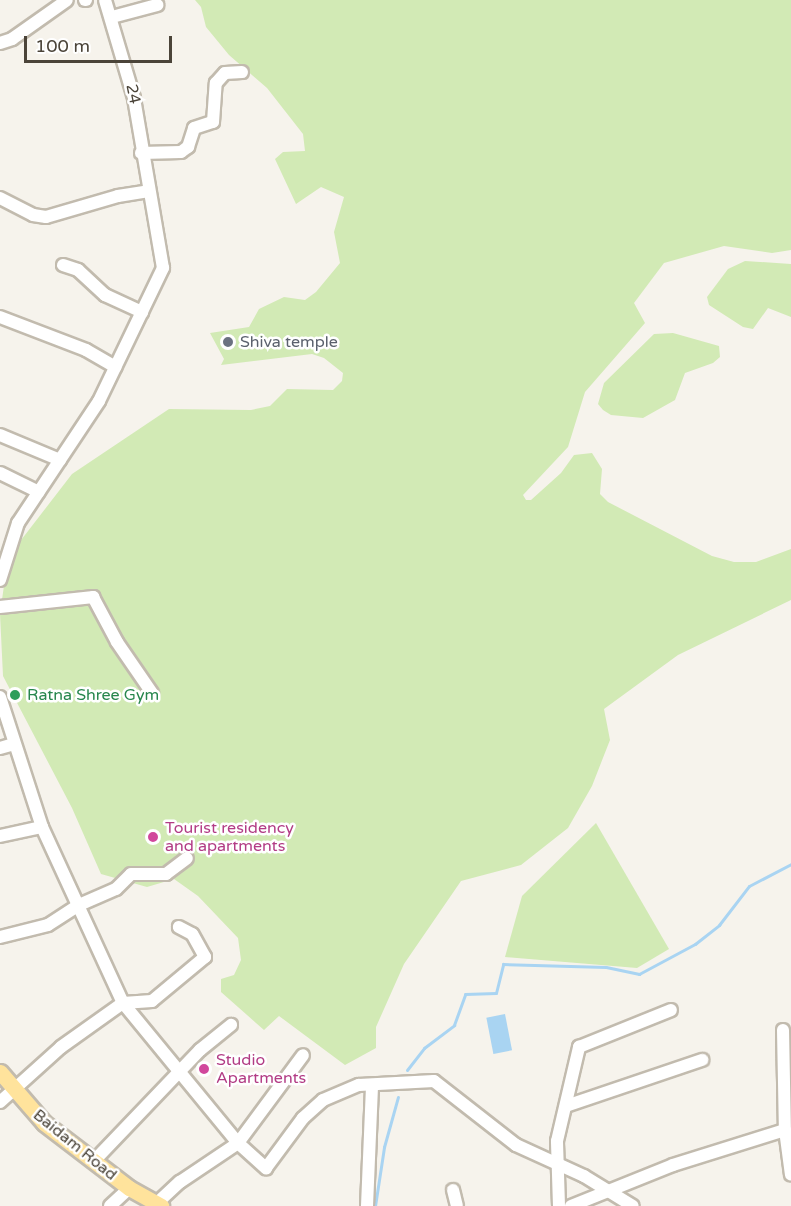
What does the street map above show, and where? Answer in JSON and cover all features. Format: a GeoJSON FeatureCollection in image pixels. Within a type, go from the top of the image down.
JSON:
{"type":"FeatureCollection","features":[{"type":"Feature","properties":{"kind":"main road","name":"Baidam Road"},"geometry":{"type":"LineString","coordinates":[[0,1072],[5,1095],[64,1152],[154,1205]]}},
{"type":"Feature","properties":{"kind":"main road","name":"Baidam Road"},"geometry":{"type":"LineString","coordinates":[[5,1095],[44,1123],[127,1191]]}},
{"type":"Feature","properties":{"kind":"street"},"geometry":{"type":"LineString","coordinates":[[0,43],[12,39],[67,0]]}},
{"type":"Feature","properties":{"kind":"street","name":"24"},"geometry":{"type":"LineString","coordinates":[[0,580],[18,523],[99,401],[163,268],[141,153],[134,98],[105,0]]}},
{"type":"Feature","properties":{"kind":"street"},"geometry":{"type":"LineString","coordinates":[[111,17],[157,5]]}},
{"type":"Feature","properties":{"kind":"street"},"geometry":{"type":"LineString","coordinates":[[141,153],[181,152],[189,147],[194,128],[213,122],[216,83],[225,73],[242,72]]}},
{"type":"Feature","properties":{"kind":"street"},"geometry":{"type":"LineString","coordinates":[[0,198],[33,215],[46,217],[149,191]]}},
{"type":"Feature","properties":{"kind":"street"},"geometry":{"type":"LineString","coordinates":[[63,265],[78,270],[105,295],[142,312]]}},
{"type":"Feature","properties":{"kind":"street"},"geometry":{"type":"LineString","coordinates":[[0,317],[86,350],[116,367]]}},
{"type":"Feature","properties":{"kind":"street"},"geometry":{"type":"LineString","coordinates":[[0,435],[60,460]]}},
{"type":"Feature","properties":{"kind":"street"},"geometry":{"type":"LineString","coordinates":[[0,473],[39,492]]}},
{"type":"Feature","properties":{"kind":"street"},"geometry":{"type":"LineString","coordinates":[[0,607],[93,597],[117,642],[152,693]]}},
{"type":"Feature","properties":{"kind":"street"},"geometry":{"type":"LineString","coordinates":[[0,698],[42,827],[123,1003],[238,1143],[266,1168],[303,1118],[323,1100],[359,1085],[434,1081],[516,1145],[609,1191],[633,1206]]}},
{"type":"Feature","properties":{"kind":"street"},"geometry":{"type":"LineString","coordinates":[[0,748],[14,744]]}},
{"type":"Feature","properties":{"kind":"street"},"geometry":{"type":"LineString","coordinates":[[0,836],[42,827]]}},
{"type":"Feature","properties":{"kind":"street"},"geometry":{"type":"LineString","coordinates":[[0,937],[48,925],[79,905],[116,890],[131,874],[166,874],[187,858]]}},
{"type":"Feature","properties":{"kind":"street"},"geometry":{"type":"LineString","coordinates":[[5,1095],[61,1047],[123,1003],[152,1001],[205,957],[192,934],[179,927]]}},
{"type":"Feature","properties":{"kind":"street"},"geometry":{"type":"LineString","coordinates":[[559,1206],[555,1165],[579,1047],[671,1010]]}},
{"type":"Feature","properties":{"kind":"street"},"geometry":{"type":"LineString","coordinates":[[93,1162],[180,1071],[231,1025]]}},
{"type":"Feature","properties":{"kind":"street"},"geometry":{"type":"LineString","coordinates":[[783,1030],[785,1130],[791,1175]]}},
{"type":"Feature","properties":{"kind":"street"},"geometry":{"type":"LineString","coordinates":[[154,1205],[180,1182],[238,1143],[303,1055]]}},
{"type":"Feature","properties":{"kind":"street"},"geometry":{"type":"LineString","coordinates":[[566,1106],[702,1060]]}},
{"type":"Feature","properties":{"kind":"street"},"geometry":{"type":"LineString","coordinates":[[367,1206],[372,1086]]}},
{"type":"Feature","properties":{"kind":"street"},"geometry":{"type":"LineString","coordinates":[[571,1206],[673,1165],[785,1130]]}},
{"type":"Feature","properties":{"kind":"street"},"geometry":{"type":"LineString","coordinates":[[453,1190],[457,1206]]}},
{"type":"Feature","properties":{"kind":"street"},"geometry":{"type":"LineString","coordinates":[[110,1206],[127,1191]]}},
{"type":"Feature","properties":{"kind":"green space"},"geometry":{"type":"Polygon","coordinates":[[[195,0],[791,0],[791,250],[772,253],[724,246],[664,263],[634,303],[645,323],[585,392],[568,447],[523,495],[526,500],[531,500],[561,473],[574,455],[592,453],[602,469],[600,494],[608,502],[712,556],[734,562],[756,562],[791,549],[791,600],[678,655],[604,709],[610,740],[592,786],[568,828],[521,865],[461,881],[404,964],[376,1027],[376,1048],[345,1065],[279,1016],[264,1030],[221,992],[221,979],[234,975],[241,960],[238,938],[198,896],[174,879],[147,887],[101,874],[72,808],[3,676],[0,614],[8,557],[72,474],[169,409],[251,410],[270,406],[287,389],[333,390],[342,381],[343,373],[324,358],[312,354],[221,365],[224,359],[210,333],[249,327],[259,309],[284,297],[305,300],[316,292],[340,263],[334,232],[344,197],[321,187],[296,204],[275,159],[283,152],[305,151],[303,134],[267,88],[229,55],[206,27],[201,7],[195,0]]]}},
{"type":"Feature","properties":{"kind":"green space"},"geometry":{"type":"Polygon","coordinates":[[[745,261],[791,264],[791,317],[768,308],[753,329],[743,327],[709,305],[707,297],[728,269],[745,261]]]}},
{"type":"Feature","properties":{"kind":"green space"},"geometry":{"type":"Polygon","coordinates":[[[673,333],[719,346],[720,357],[713,363],[685,373],[675,400],[643,418],[611,415],[603,410],[598,404],[604,383],[654,334],[673,333]]]}},
{"type":"Feature","properties":{"kind":"green space"},"geometry":{"type":"Polygon","coordinates":[[[596,823],[669,949],[637,968],[505,957],[522,896],[596,823]]]}},
{"type":"Feature","properties":{"kind":"water"},"geometry":{"type":"Polygon","coordinates":[[[505,1014],[512,1050],[493,1054],[486,1018],[505,1014]]]}},
{"type":"Feature","properties":{"kind":"waterway"},"geometry":{"type":"LineString","coordinates":[[407,1070],[424,1048],[454,1025],[465,994],[496,993],[503,964],[606,967],[639,974],[695,944],[719,925],[749,886],[791,864]]}},
{"type":"Feature","properties":{"kind":"waterway"},"geometry":{"type":"LineString","coordinates":[[375,1206],[384,1147],[398,1097]]}},
{"type":"Feature","properties":{"kind":"place","name":"Shiva temple"},"geometry":{"type":"Point","coordinates":[228,342]}},
{"type":"Feature","properties":{"kind":"place","name":"Ratna Shree Gym"},"geometry":{"type":"Point","coordinates":[15,695]}},
{"type":"Feature","properties":{"kind":"place","name":"Tourist residency and apartments"},"geometry":{"type":"Point","coordinates":[153,837]}},
{"type":"Feature","properties":{"kind":"place","name":"Studio Apartments"},"geometry":{"type":"Point","coordinates":[204,1069]}}]}
